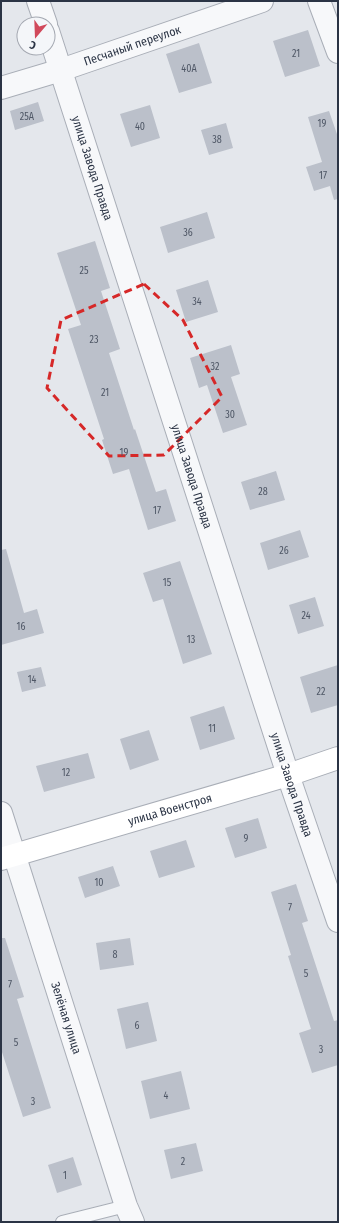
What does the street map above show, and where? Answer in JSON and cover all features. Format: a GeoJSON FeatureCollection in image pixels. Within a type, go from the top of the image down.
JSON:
{"type":"FeatureCollection","features":[{"type":"Feature","properties":{"kind":"street"},"geometry":{"type":"LineString","coordinates":[[38,1],[43,16]]}},
{"type":"Feature","properties":{"kind":"street","name":"Песчаный переулок"},"geometry":{"type":"LineString","coordinates":[[1,88],[61,70],[262,1]]}},
{"type":"Feature","properties":{"kind":"street"},"geometry":{"type":"LineString","coordinates":[[319,1],[338,52]]}},
{"type":"Feature","properties":{"kind":"street","name":"улица Завода Правда"},"geometry":{"type":"LineString","coordinates":[[56,55],[288,775],[338,921]]}},
{"type":"Feature","properties":{"kind":"street","name":"улица Военстроя"},"geometry":{"type":"LineString","coordinates":[[8,857],[288,775],[338,758]]}},
{"type":"Feature","properties":{"kind":"street","name":"Зелёная улица"},"geometry":{"type":"LineString","coordinates":[[1,813],[8,857],[130,1214]]}},
{"type":"Feature","properties":{"kind":"lane"},"geometry":{"type":"LineString","coordinates":[[62,1222],[130,1214]]}},
{"type":"Feature","properties":{"kind":"highlighted area"},"geometry":{"type":"Polygon","coordinates":[[[144,284],[183,320],[222,397],[164,455],[109,456],[47,388],[61,320],[144,284]]]}},
{"type":"Feature","properties":{"kind":"building"},"geometry":{"type":"Polygon","coordinates":[[[308,30],[320,66],[285,77],[273,41],[308,30]]]}},
{"type":"Feature","properties":{"kind":"building"},"geometry":{"type":"Polygon","coordinates":[[[199,43],[212,83],[179,93],[166,54],[199,43]]]}},
{"type":"Feature","properties":{"kind":"building"},"geometry":{"type":"Polygon","coordinates":[[[38,102],[44,121],[15,130],[10,111],[38,102]]]}},
{"type":"Feature","properties":{"kind":"building"},"geometry":{"type":"Polygon","coordinates":[[[150,105],[160,138],[131,147],[120,114],[150,105]]]}},
{"type":"Feature","properties":{"kind":"building"},"geometry":{"type":"Polygon","coordinates":[[[329,111],[338,137],[338,199],[334,200],[330,186],[314,191],[306,167],[322,162],[308,117],[329,111]]]}},
{"type":"Feature","properties":{"kind":"building"},"geometry":{"type":"Polygon","coordinates":[[[226,123],[233,148],[209,155],[201,130],[226,123]]]}},
{"type":"Feature","properties":{"kind":"building"},"geometry":{"type":"Polygon","coordinates":[[[207,212],[215,238],[168,253],[160,227],[207,212]]]}},
{"type":"Feature","properties":{"kind":"building"},"geometry":{"type":"Polygon","coordinates":[[[95,241],[110,288],[101,291],[120,349],[109,353],[156,492],[166,489],[176,521],[148,530],[129,469],[113,474],[102,440],[104,439],[68,329],[81,325],[57,253],[95,241]]]}},
{"type":"Feature","properties":{"kind":"building"},"geometry":{"type":"Polygon","coordinates":[[[208,280],[218,312],[186,322],[176,290],[208,280]]]}},
{"type":"Feature","properties":{"kind":"building"},"geometry":{"type":"Polygon","coordinates":[[[231,345],[240,374],[231,377],[247,425],[223,433],[207,385],[199,388],[190,358],[231,345]]]}},
{"type":"Feature","properties":{"kind":"building"},"geometry":{"type":"Polygon","coordinates":[[[276,471],[285,500],[250,510],[241,482],[276,471]]]}},
{"type":"Feature","properties":{"kind":"building"},"geometry":{"type":"Polygon","coordinates":[[[300,530],[309,557],[268,570],[260,543],[300,530]]]}},
{"type":"Feature","properties":{"kind":"building"},"geometry":{"type":"Polygon","coordinates":[[[6,549],[24,613],[37,609],[44,633],[1,645],[1,550],[6,549]]]}},
{"type":"Feature","properties":{"kind":"building"},"geometry":{"type":"Polygon","coordinates":[[[180,561],[212,654],[183,664],[163,599],[153,602],[143,573],[180,561]]]}},
{"type":"Feature","properties":{"kind":"building"},"geometry":{"type":"Polygon","coordinates":[[[315,597],[324,626],[298,634],[289,605],[315,597]]]}},
{"type":"Feature","properties":{"kind":"building"},"geometry":{"type":"Polygon","coordinates":[[[338,665],[338,705],[311,713],[300,677],[338,665]]]}},
{"type":"Feature","properties":{"kind":"building"},"geometry":{"type":"Polygon","coordinates":[[[41,667],[46,686],[22,692],[17,672],[41,667]]]}},
{"type":"Feature","properties":{"kind":"building"},"geometry":{"type":"Polygon","coordinates":[[[224,706],[235,739],[200,750],[190,717],[224,706]]]}},
{"type":"Feature","properties":{"kind":"building"},"geometry":{"type":"Polygon","coordinates":[[[149,730],[159,760],[130,770],[120,739],[149,730]]]}},
{"type":"Feature","properties":{"kind":"building"},"geometry":{"type":"Polygon","coordinates":[[[88,753],[95,778],[44,792],[36,766],[88,753]]]}},
{"type":"Feature","properties":{"kind":"building"},"geometry":{"type":"Polygon","coordinates":[[[258,818],[267,848],[235,858],[225,828],[258,818]]]}},
{"type":"Feature","properties":{"kind":"building"},"geometry":{"type":"Polygon","coordinates":[[[186,840],[195,867],[159,878],[150,851],[186,840]]]}},
{"type":"Feature","properties":{"kind":"building"},"geometry":{"type":"Polygon","coordinates":[[[113,866],[120,886],[85,898],[78,877],[113,866]]]}},
{"type":"Feature","properties":{"kind":"building"},"geometry":{"type":"Polygon","coordinates":[[[296,884],[308,921],[302,923],[334,1021],[338,1020],[338,1065],[312,1073],[299,1033],[311,1029],[288,956],[291,955],[271,892],[296,884]]]}},
{"type":"Feature","properties":{"kind":"building"},"geometry":{"type":"Polygon","coordinates":[[[1,938],[5,938],[24,997],[17,999],[51,1108],[23,1117],[1,1049],[1,938]]]}},
{"type":"Feature","properties":{"kind":"building"},"geometry":{"type":"Polygon","coordinates":[[[130,938],[134,965],[100,970],[96,943],[130,938]]]}},
{"type":"Feature","properties":{"kind":"building"},"geometry":{"type":"Polygon","coordinates":[[[148,1002],[157,1041],[126,1049],[117,1009],[148,1002]]]}},
{"type":"Feature","properties":{"kind":"building"},"geometry":{"type":"Polygon","coordinates":[[[181,1071],[190,1109],[150,1119],[141,1081],[181,1071]]]}},
{"type":"Feature","properties":{"kind":"building"},"geometry":{"type":"Polygon","coordinates":[[[196,1143],[203,1171],[171,1179],[164,1150],[196,1143]]]}},
{"type":"Feature","properties":{"kind":"building"},"geometry":{"type":"Polygon","coordinates":[[[73,1157],[82,1185],[57,1193],[48,1165],[73,1157]]]}}]}
